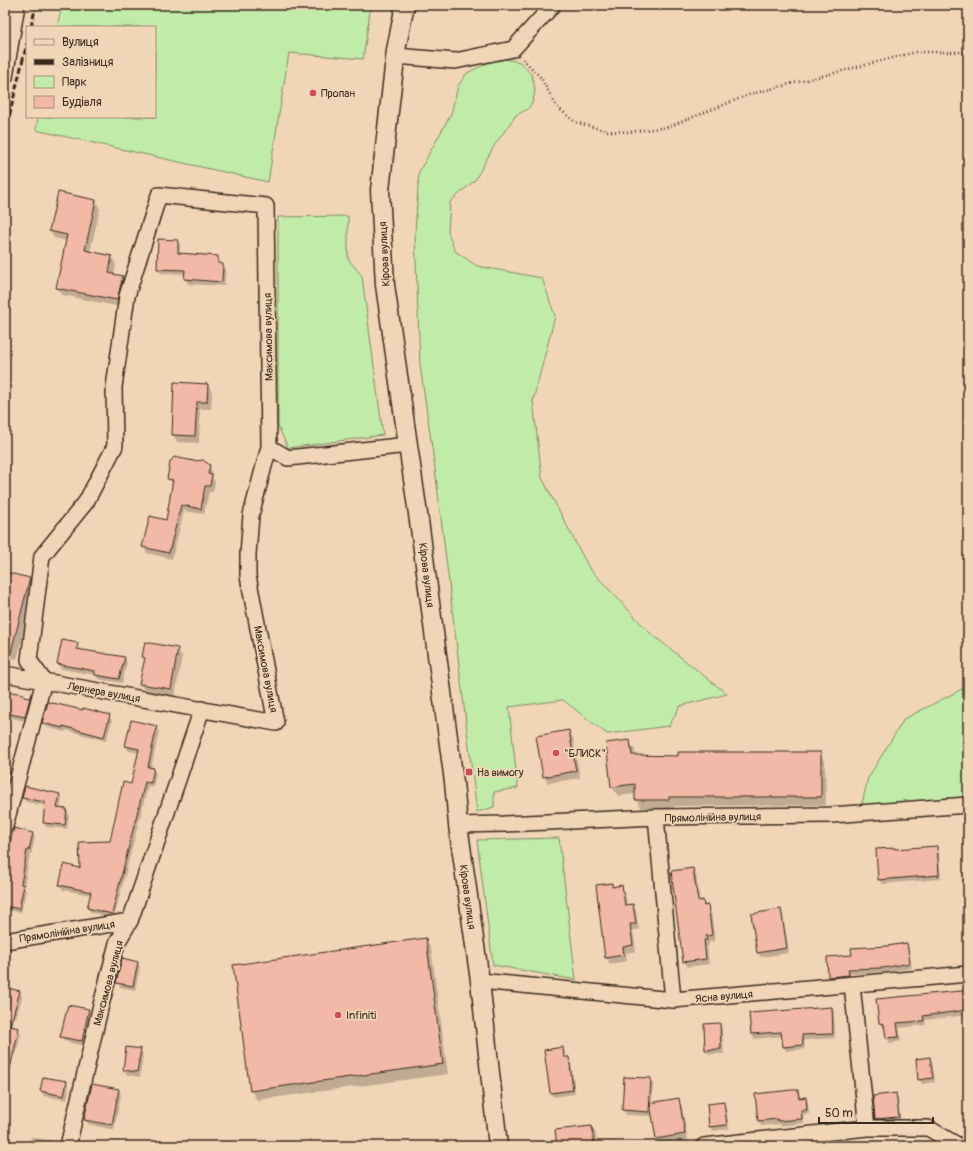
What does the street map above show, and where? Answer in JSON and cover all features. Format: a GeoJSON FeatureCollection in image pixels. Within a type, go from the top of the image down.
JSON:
{"type":"FeatureCollection","features":[{"type":"Feature","properties":{"kind":"main road","name":"Кірова вулиця"},"geometry":{"type":"LineString","coordinates":[[405,5],[396,56],[380,190],[385,285],[452,766],[458,825],[480,981],[498,1146]]}},
{"type":"Feature","properties":{"kind":"street"},"geometry":{"type":"LineString","coordinates":[[5,77],[16,5]]}},
{"type":"Feature","properties":{"kind":"street"},"geometry":{"type":"LineString","coordinates":[[396,56],[455,61],[513,49],[553,5]]}},
{"type":"Feature","properties":{"kind":"street","name":"Максимова вулиця"},"geometry":{"type":"LineString","coordinates":[[44,681],[29,660],[42,556],[86,502],[115,446],[114,387],[127,296],[159,195],[266,206],[269,447],[251,515],[248,576],[276,723],[202,709],[130,921],[117,943],[68,1146]]}},
{"type":"Feature","properties":{"kind":"street"},"geometry":{"type":"LineString","coordinates":[[269,447],[288,458],[408,445]]}},
{"type":"Feature","properties":{"kind":"street","name":"Лернера вулиця"},"geometry":{"type":"LineString","coordinates":[[5,674],[202,709]]}},
{"type":"Feature","properties":{"kind":"street"},"geometry":{"type":"LineString","coordinates":[[5,826],[44,681]]}},
{"type":"Feature","properties":{"kind":"street","name":"Прямолінійна вулиця"},"geometry":{"type":"LineString","coordinates":[[458,825],[656,817],[831,815],[968,805]]}},
{"type":"Feature","properties":{"kind":"street"},"geometry":{"type":"LineString","coordinates":[[656,817],[673,1000]]}},
{"type":"Feature","properties":{"kind":"street","name":"Прямолінійна вулиця"},"geometry":{"type":"LineString","coordinates":[[5,940],[130,921]]}},
{"type":"Feature","properties":{"kind":"street","name":"Ясна вулиця"},"geometry":{"type":"LineString","coordinates":[[480,981],[673,1000],[968,974]]}},
{"type":"Feature","properties":{"kind":"street"},"geometry":{"type":"LineString","coordinates":[[852,985],[867,1128]]}},
{"type":"Feature","properties":{"kind":"street"},"geometry":{"type":"LineString","coordinates":[[704,1146],[867,1128],[928,1128],[959,1146]]}},
{"type":"Feature","properties":{"kind":"path"},"geometry":{"type":"LineString","coordinates":[[513,49],[542,78],[557,107],[575,122],[606,131],[629,132],[668,127],[751,94],[916,52],[968,52]]}},
{"type":"Feature","properties":{"kind":"green space"},"geometry":{"type":"Polygon","coordinates":[[[62,5],[371,5],[363,59],[289,53],[268,182],[36,130],[38,118],[156,118],[156,26],[57,26],[62,5]]]}},
{"type":"Feature","properties":{"kind":"green space"},"geometry":{"type":"Polygon","coordinates":[[[498,58],[520,62],[532,75],[535,90],[533,101],[528,109],[516,115],[494,146],[475,180],[450,202],[448,233],[455,251],[477,266],[542,278],[555,316],[533,401],[542,478],[589,568],[649,632],[727,694],[680,706],[669,726],[607,734],[563,700],[509,707],[518,788],[494,792],[494,807],[477,812],[434,461],[420,365],[415,233],[419,172],[451,114],[458,86],[467,73],[498,58]]]}},
{"type":"Feature","properties":{"kind":"green space"},"geometry":{"type":"Polygon","coordinates":[[[348,216],[348,259],[362,276],[383,435],[288,448],[278,426],[278,217],[348,216]]]}},
{"type":"Feature","properties":{"kind":"green space"},"geometry":{"type":"Polygon","coordinates":[[[968,686],[968,799],[861,808],[868,778],[904,719],[968,686]]]}},
{"type":"Feature","properties":{"kind":"green space"},"geometry":{"type":"Polygon","coordinates":[[[559,838],[576,980],[493,965],[477,840],[559,838]]]}},
{"type":"Feature","properties":{"kind":"building"},"geometry":{"type":"Polygon","coordinates":[[[58,192],[96,200],[85,250],[112,256],[109,273],[123,276],[117,300],[56,288],[67,235],[49,231],[58,192]]]}},
{"type":"Feature","properties":{"kind":"building"},"geometry":{"type":"Polygon","coordinates":[[[158,239],[178,240],[178,253],[218,256],[218,263],[223,264],[222,282],[184,279],[185,270],[157,269],[158,239]]]}},
{"type":"Feature","properties":{"kind":"building"},"geometry":{"type":"Polygon","coordinates":[[[174,382],[208,384],[207,402],[197,402],[195,436],[172,435],[174,382]]]}},
{"type":"Feature","properties":{"kind":"building"},"geometry":{"type":"Polygon","coordinates":[[[174,457],[194,461],[203,460],[210,465],[208,474],[212,475],[210,486],[205,486],[201,509],[181,505],[169,553],[142,547],[150,516],[166,520],[173,480],[167,479],[170,462],[174,457]]]}},
{"type":"Feature","properties":{"kind":"building"},"geometry":{"type":"Polygon","coordinates":[[[5,572],[30,578],[9,660],[5,659],[5,572]]]}},
{"type":"Feature","properties":{"kind":"building"},"geometry":{"type":"Polygon","coordinates":[[[62,640],[78,643],[77,649],[125,657],[119,679],[95,675],[95,671],[57,664],[62,640]]]}},
{"type":"Feature","properties":{"kind":"building"},"geometry":{"type":"Polygon","coordinates":[[[145,642],[178,648],[171,689],[139,684],[145,658],[142,657],[145,642]]]}},
{"type":"Feature","properties":{"kind":"building"},"geometry":{"type":"Polygon","coordinates":[[[5,691],[24,694],[24,697],[30,698],[25,717],[5,713],[5,691]]]}},
{"type":"Feature","properties":{"kind":"building"},"geometry":{"type":"Polygon","coordinates":[[[48,702],[83,710],[83,708],[110,715],[104,737],[63,726],[63,728],[42,723],[48,702]]]}},
{"type":"Feature","properties":{"kind":"building"},"geometry":{"type":"Polygon","coordinates":[[[131,720],[157,726],[148,767],[154,768],[151,783],[145,782],[112,914],[87,908],[91,892],[59,885],[64,864],[80,868],[79,842],[110,841],[123,782],[131,784],[139,749],[125,746],[131,720]]]}},
{"type":"Feature","properties":{"kind":"building","name":"\"БЛИСК\""},"geometry":{"type":"Polygon","coordinates":[[[569,730],[576,771],[543,777],[536,736],[569,730]]]}},
{"type":"Feature","properties":{"kind":"building"},"geometry":{"type":"Polygon","coordinates":[[[630,740],[632,755],[678,756],[678,752],[821,752],[821,797],[669,797],[669,800],[635,800],[635,784],[611,787],[606,743],[630,740]]]}},
{"type":"Feature","properties":{"kind":"building"},"geometry":{"type":"Polygon","coordinates":[[[25,786],[60,794],[57,808],[67,809],[65,825],[43,823],[45,802],[22,798],[25,786]]]}},
{"type":"Feature","properties":{"kind":"building"},"geometry":{"type":"Polygon","coordinates":[[[14,828],[33,833],[29,850],[27,850],[21,884],[24,885],[19,909],[5,906],[5,884],[8,871],[6,871],[9,846],[14,828]]]}},
{"type":"Feature","properties":{"kind":"building"},"geometry":{"type":"Polygon","coordinates":[[[937,846],[939,875],[878,880],[876,849],[937,846]]]}},
{"type":"Feature","properties":{"kind":"building"},"geometry":{"type":"Polygon","coordinates":[[[693,868],[698,901],[703,900],[704,906],[708,905],[712,935],[706,936],[707,940],[704,940],[706,959],[683,962],[671,871],[693,868]]]}},
{"type":"Feature","properties":{"kind":"building"},"geometry":{"type":"Polygon","coordinates":[[[612,883],[612,887],[622,885],[625,905],[633,904],[636,924],[630,924],[633,945],[623,947],[624,955],[605,958],[596,885],[612,883]]]}},
{"type":"Feature","properties":{"kind":"building"},"geometry":{"type":"Polygon","coordinates":[[[781,909],[787,948],[757,953],[751,914],[781,909]]]}},
{"type":"Feature","properties":{"kind":"building","name":"Infiniti"},"geometry":{"type":"Polygon","coordinates":[[[426,938],[443,1064],[250,1091],[233,965],[426,938]]]}},
{"type":"Feature","properties":{"kind":"building"},"geometry":{"type":"Polygon","coordinates":[[[907,943],[910,963],[883,968],[848,969],[849,975],[828,977],[827,957],[852,955],[851,948],[887,946],[907,943]]]}},
{"type":"Feature","properties":{"kind":"building"},"geometry":{"type":"Polygon","coordinates":[[[122,958],[138,962],[133,986],[116,983],[122,958]]]}},
{"type":"Feature","properties":{"kind":"building"},"geometry":{"type":"Polygon","coordinates":[[[5,987],[20,991],[10,1026],[19,1028],[10,1069],[5,1068],[5,987]]]}},
{"type":"Feature","properties":{"kind":"building"},"geometry":{"type":"Polygon","coordinates":[[[968,991],[968,1010],[923,1016],[924,1021],[897,1023],[899,1037],[886,1038],[884,1024],[879,1023],[876,999],[968,991]]]}},
{"type":"Feature","properties":{"kind":"building"},"geometry":{"type":"Polygon","coordinates":[[[68,1005],[89,1009],[82,1041],[60,1037],[68,1005]]]}},
{"type":"Feature","properties":{"kind":"building"},"geometry":{"type":"Polygon","coordinates":[[[832,1007],[833,1034],[802,1035],[803,1045],[783,1047],[781,1032],[751,1034],[749,1013],[832,1007]]]}},
{"type":"Feature","properties":{"kind":"building"},"geometry":{"type":"Polygon","coordinates":[[[720,1023],[721,1049],[705,1050],[704,1024],[720,1023]]]}},
{"type":"Feature","properties":{"kind":"building"},"geometry":{"type":"Polygon","coordinates":[[[126,1047],[141,1049],[137,1072],[123,1070],[126,1047]]]}},
{"type":"Feature","properties":{"kind":"building"},"geometry":{"type":"Polygon","coordinates":[[[563,1047],[564,1057],[569,1057],[573,1090],[550,1093],[544,1050],[563,1047]]]}},
{"type":"Feature","properties":{"kind":"building"},"geometry":{"type":"Polygon","coordinates":[[[930,1057],[933,1078],[918,1080],[916,1059],[930,1057]]]}},
{"type":"Feature","properties":{"kind":"building"},"geometry":{"type":"Polygon","coordinates":[[[43,1077],[67,1081],[64,1096],[40,1091],[43,1077]]]}},
{"type":"Feature","properties":{"kind":"building"},"geometry":{"type":"Polygon","coordinates":[[[624,1077],[651,1078],[649,1112],[622,1110],[624,1077]]]}},
{"type":"Feature","properties":{"kind":"building"},"geometry":{"type":"Polygon","coordinates":[[[92,1084],[119,1089],[112,1125],[84,1120],[92,1084]]]}},
{"type":"Feature","properties":{"kind":"building"},"geometry":{"type":"Polygon","coordinates":[[[798,1090],[799,1098],[806,1097],[807,1110],[801,1110],[802,1119],[758,1121],[755,1094],[798,1090]]]}},
{"type":"Feature","properties":{"kind":"building"},"geometry":{"type":"Polygon","coordinates":[[[896,1093],[899,1117],[875,1119],[873,1096],[896,1093]]]}},
{"type":"Feature","properties":{"kind":"building"},"geometry":{"type":"Polygon","coordinates":[[[679,1098],[685,1134],[656,1139],[650,1103],[679,1098]]]}},
{"type":"Feature","properties":{"kind":"building"},"geometry":{"type":"Polygon","coordinates":[[[724,1102],[727,1125],[709,1127],[707,1104],[724,1102]]]}},
{"type":"Feature","properties":{"kind":"building"},"geometry":{"type":"Polygon","coordinates":[[[592,1126],[594,1146],[557,1146],[555,1130],[592,1126]]]}},
{"type":"Feature","properties":{"kind":"railway"},"geometry":{"type":"LineString","coordinates":[[31,26],[36,5]]}},
{"type":"Feature","properties":{"kind":"railway"},"geometry":{"type":"LineString","coordinates":[[5,133],[26,47]]}},
{"type":"Feature","properties":{"kind":"place","name":"Пропан"},"geometry":{"type":"Point","coordinates":[313,93]}},
{"type":"Feature","properties":{"kind":"place","name":"\"БЛИСК\""},"geometry":{"type":"Point","coordinates":[556,753]}},
{"type":"Feature","properties":{"kind":"place","name":"На вимогу"},"geometry":{"type":"Point","coordinates":[469,772]}},
{"type":"Feature","properties":{"kind":"place","name":"Infiniti"},"geometry":{"type":"Point","coordinates":[338,1015]}}]}
